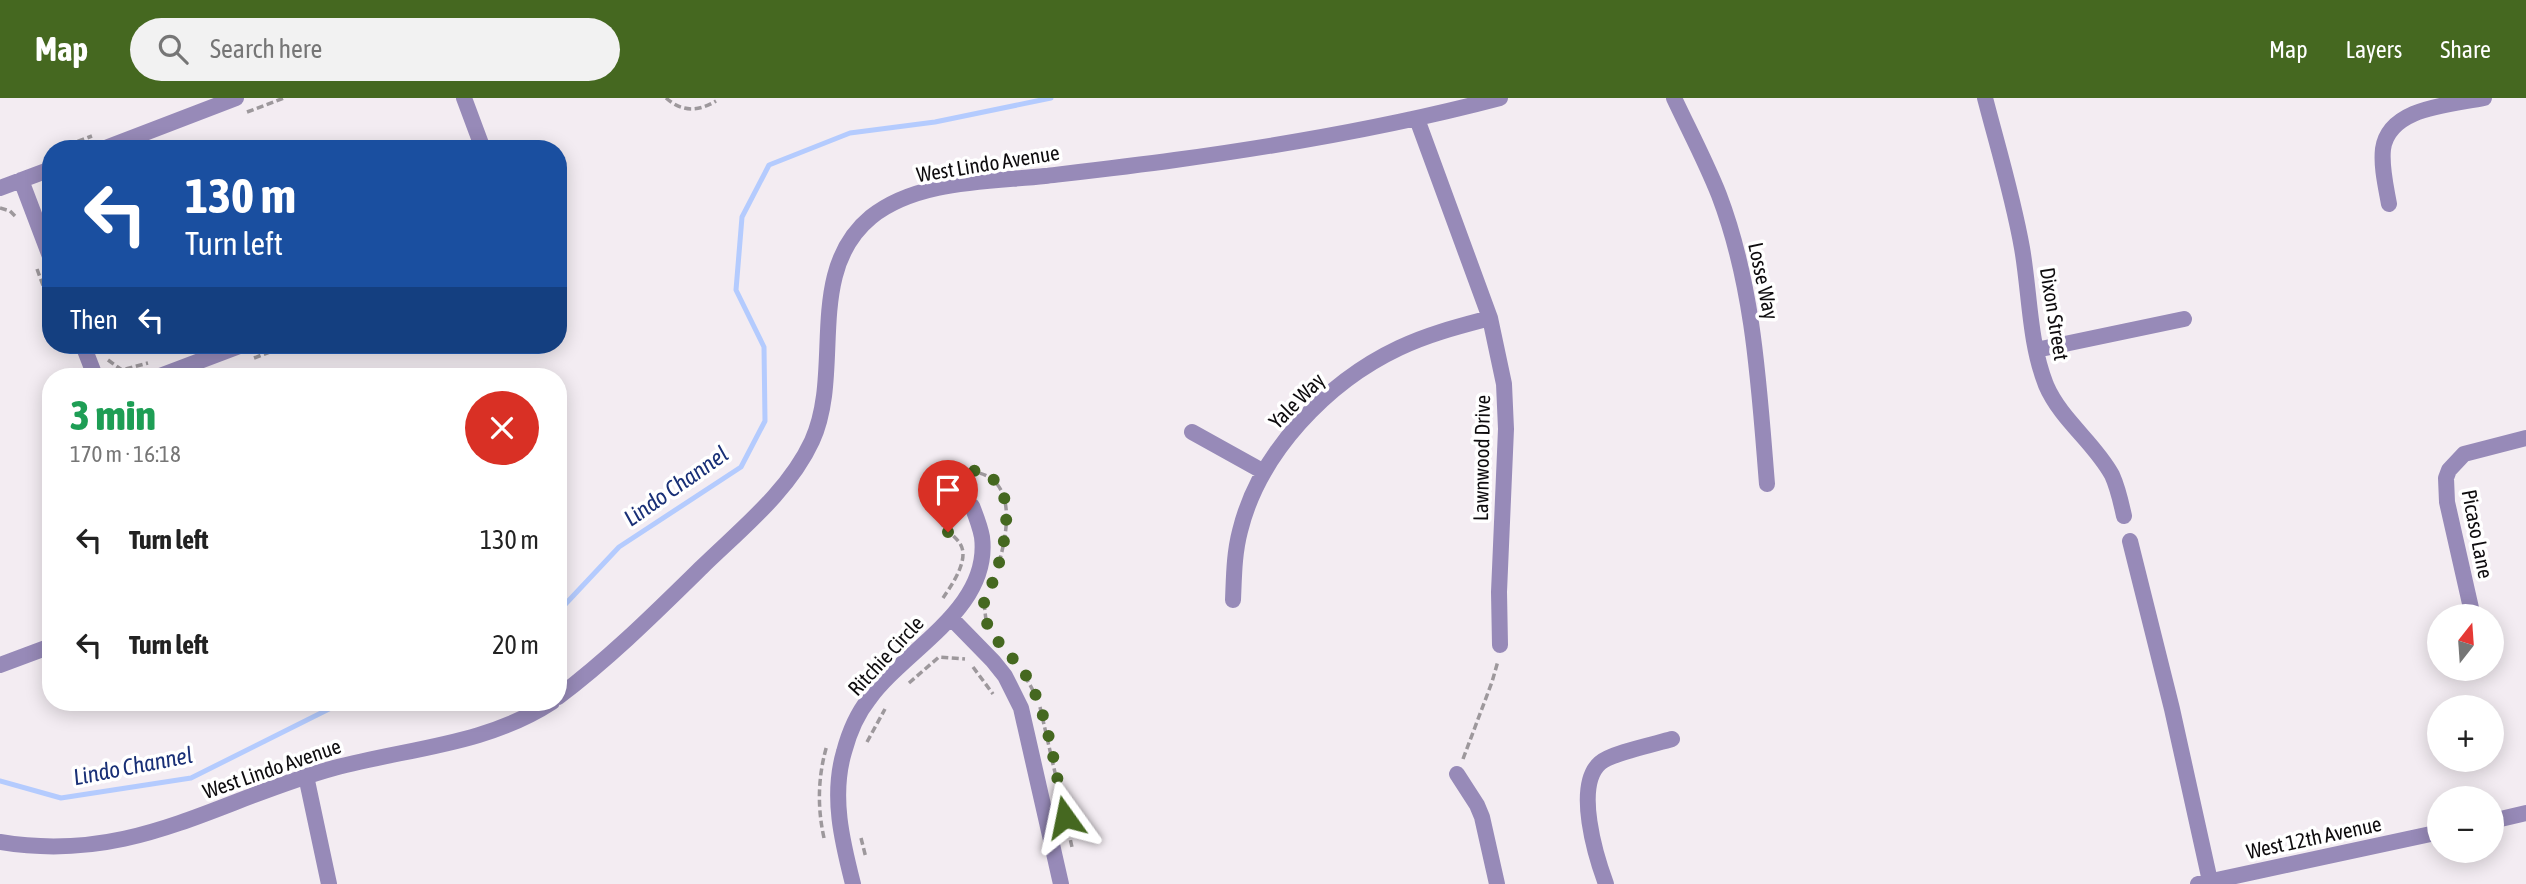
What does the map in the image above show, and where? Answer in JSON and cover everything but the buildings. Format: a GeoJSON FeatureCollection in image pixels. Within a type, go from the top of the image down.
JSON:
{"type":"FeatureCollection","features":[{"type":"Feature","properties":{"kind":"street"},"geometry":{"type":"LineString","coordinates":[[126,140],[236,98]]}},
{"type":"Feature","properties":{"kind":"street"},"geometry":{"type":"LineString","coordinates":[[464,98],[480,140]]}},
{"type":"Feature","properties":{"kind":"street","name":"West Lindo Avenue"},"geometry":{"type":"LineString","coordinates":[[567,690],[654,614],[775,496],[800,464],[816,432],[826,396],[830,308],[836,271],[844,250],[856,232],[881,210],[913,196],[952,186],[1174,160],[1332,135],[1417,119],[1500,98]]}},
{"type":"Feature","properties":{"kind":"street","name":"Losse Way"},"geometry":{"type":"LineString","coordinates":[[1674,98],[1719,195],[1739,264],[1753,339],[1767,484]]}},
{"type":"Feature","properties":{"kind":"street","name":"Dixon Street"},"geometry":{"type":"LineString","coordinates":[[1985,98],[2018,229],[2036,350],[2047,387],[2065,417],[2095,450],[2112,476],[2124,516]]}},
{"type":"Feature","properties":{"kind":"street"},"geometry":{"type":"LineString","coordinates":[[2389,204],[2383,152],[2387,135],[2392,128],[2409,115],[2484,98]]}},
{"type":"Feature","properties":{"kind":"street","name":"Lawnwood Drive"},"geometry":{"type":"LineString","coordinates":[[1417,119],[1490,318],[1500,361],[1506,406],[1499,592],[1500,645]]}},
{"type":"Feature","properties":{"kind":"street"},"geometry":{"type":"LineString","coordinates":[[0,188],[42,172]]}},
{"type":"Feature","properties":{"kind":"street"},"geometry":{"type":"LineString","coordinates":[[21,180],[42,235]]}},
{"type":"Feature","properties":{"kind":"street","name":"Yale Way"},"geometry":{"type":"LineString","coordinates":[[1233,600],[1234,561],[1240,529],[1264,472],[1299,422],[1338,388],[1399,347],[1490,318]]}},
{"type":"Feature","properties":{"kind":"street"},"geometry":{"type":"LineString","coordinates":[[2036,350],[2185,319]]}},
{"type":"Feature","properties":{"kind":"street"},"geometry":{"type":"LineString","coordinates":[[181,368],[218,354]]}},
{"type":"Feature","properties":{"kind":"street"},"geometry":{"type":"LineString","coordinates":[[1192,432],[1264,472]]}},
{"type":"Feature","properties":{"kind":"street","name":"Picaso Lane"},"geometry":{"type":"LineString","coordinates":[[2471,604],[2447,502],[2446,478],[2449,470],[2464,454],[2526,438]]}},
{"type":"Feature","properties":{"kind":"street","name":"Ritchie Circle"},"geometry":{"type":"LineString","coordinates":[[853,884],[841,825],[838,788],[839,769],[850,733],[869,699],[881,684],[951,618],[968,594],[979,565],[982,538],[972,506]]}},
{"type":"Feature","properties":{"kind":"street"},"geometry":{"type":"LineString","coordinates":[[2130,541],[2172,709],[2204,883]]}},
{"type":"Feature","properties":{"kind":"street"},"geometry":{"type":"LineString","coordinates":[[951,618],[999,669],[1021,708],[1061,884]]}},
{"type":"Feature","properties":{"kind":"street"},"geometry":{"type":"LineString","coordinates":[[0,665],[42,649]]}},
{"type":"Feature","properties":{"kind":"street","name":"West Lindo Avenue"},"geometry":{"type":"LineString","coordinates":[[0,842],[64,847],[127,839],[181,824],[306,776],[375,757],[488,733],[536,711]]}},
{"type":"Feature","properties":{"kind":"street"},"geometry":{"type":"LineString","coordinates":[[1606,884],[1593,843],[1590,819],[1589,795],[1593,773],[1597,766],[1609,758],[1672,739]]}},
{"type":"Feature","properties":{"kind":"street"},"geometry":{"type":"LineString","coordinates":[[1457,774],[1472,795],[1482,817],[1497,884]]}},
{"type":"Feature","properties":{"kind":"street"},"geometry":{"type":"LineString","coordinates":[[306,776],[329,884]]}},
{"type":"Feature","properties":{"kind":"street"},"geometry":{"type":"LineString","coordinates":[[2504,819],[2526,814]]}},
{"type":"Feature","properties":{"kind":"street","name":"West 12th Avenue"},"geometry":{"type":"LineString","coordinates":[[2204,883],[2427,835]]}},
{"type":"Feature","properties":{"kind":"path"},"geometry":{"type":"LineString","coordinates":[[666,98],[676,106],[690,110],[716,101]]}},
{"type":"Feature","properties":{"kind":"path"},"geometry":{"type":"LineString","coordinates":[[106,358],[117,368],[137,368]]}},
{"type":"Feature","properties":{"kind":"path"},"geometry":{"type":"LineString","coordinates":[[942,599],[955,577],[963,554],[957,539],[939,519],[937,503],[945,483],[958,474],[974,471],[989,476],[1003,493],[1006,508],[1004,536],[997,570]]}},
{"type":"Feature","properties":{"kind":"path"},"geometry":{"type":"LineString","coordinates":[[988,593],[984,603],[986,627],[990,632]]}},
{"type":"Feature","properties":{"kind":"path"},"geometry":{"type":"LineString","coordinates":[[1457,774],[1492,682],[1500,645]]}},
{"type":"Feature","properties":{"kind":"path"},"geometry":{"type":"LineString","coordinates":[[903,688],[939,657],[963,657],[998,702]]}},
{"type":"Feature","properties":{"kind":"path"},"geometry":{"type":"LineString","coordinates":[[1021,669],[1034,692],[1043,717],[1074,857]]}},
{"type":"Feature","properties":{"kind":"path"},"geometry":{"type":"LineString","coordinates":[[863,750],[891,701]]}},
{"type":"Feature","properties":{"kind":"path"},"geometry":{"type":"LineString","coordinates":[[824,842],[819,794],[822,760],[830,736]]}},
{"type":"Feature","properties":{"kind":"path"},"geometry":{"type":"LineString","coordinates":[[861,835],[867,863]]}},
{"type":"Feature","properties":{"kind":"waterway","name":"Lindo Channel"},"geometry":{"type":"LineString","coordinates":[[567,602],[619,547],[741,467],[765,421],[764,347],[736,290],[742,217],[769,165],[850,133],[935,122],[1051,98]]}},
{"type":"Feature","properties":{"kind":"waterway","name":"Lindo Channel"},"geometry":{"type":"LineString","coordinates":[[0,781],[61,798],[191,778],[325,711]]}},
{"type":"Feature","properties":{"kind":"route"},"geometry":{"type":"LineString","coordinates":[[948,532],[939,519],[937,503],[945,483],[951,477],[974,471],[989,476],[1000,486],[1006,508],[1006,521],[1003,547],[984,603],[986,627],[1014,659],[1034,692],[1043,717],[1065,817]]}}]}
